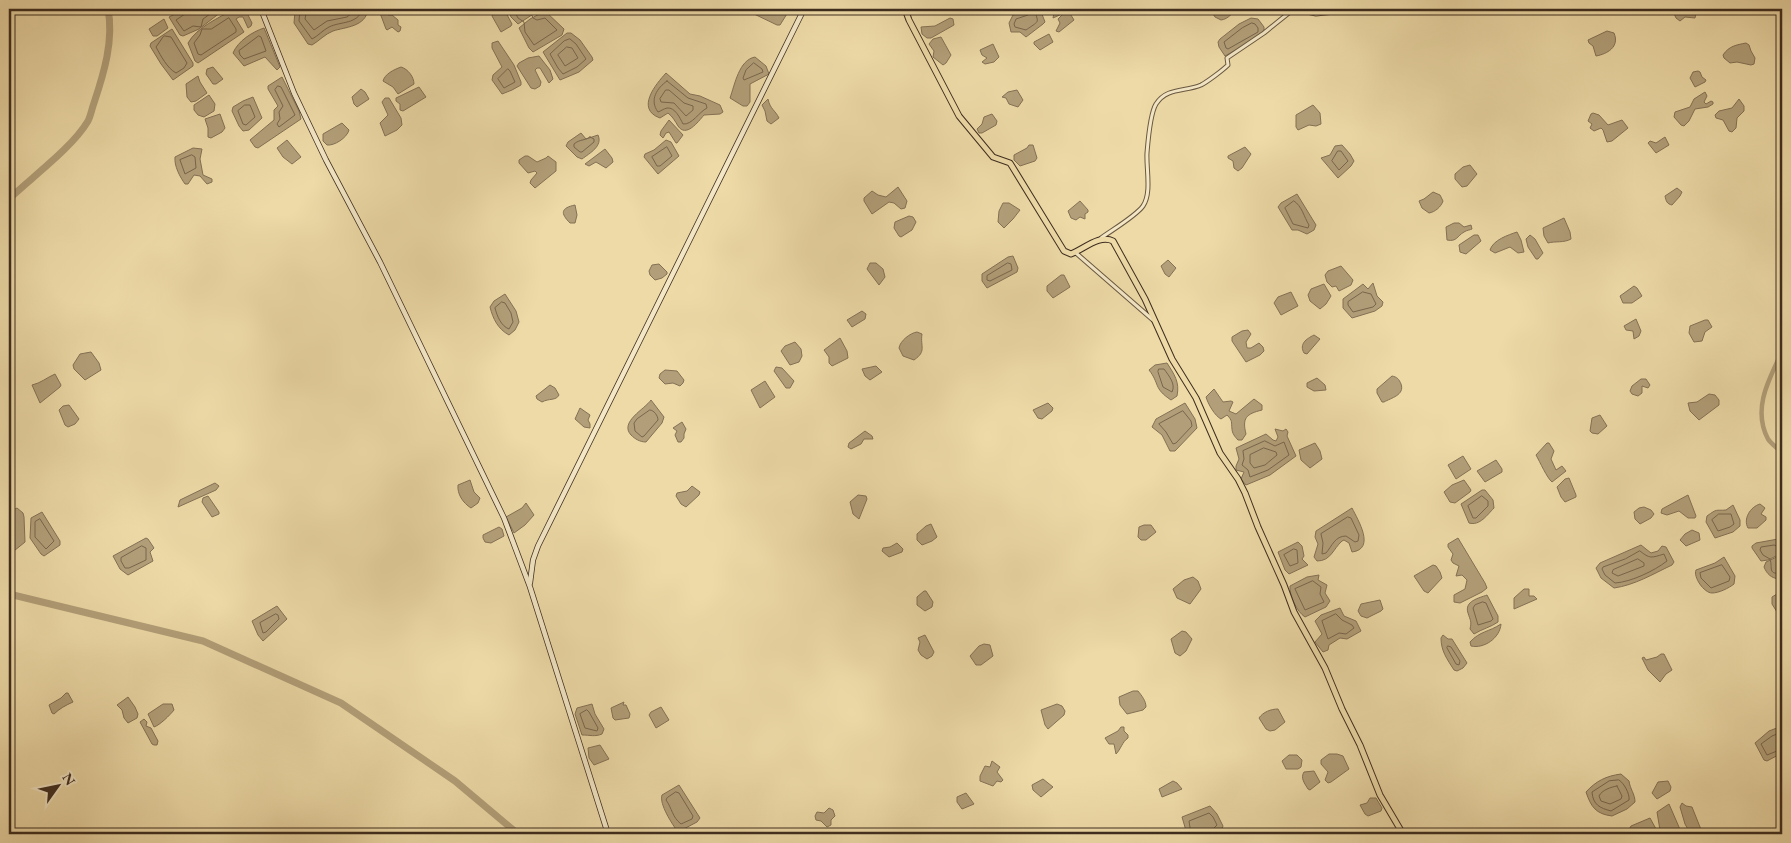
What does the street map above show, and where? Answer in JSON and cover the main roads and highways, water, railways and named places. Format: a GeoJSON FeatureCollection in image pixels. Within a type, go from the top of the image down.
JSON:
{"type":"FeatureCollection","features":[{"type":"Feature","properties":{"kind":"main road"},"geometry":{"type":"LineString","coordinates":[[261,9],[294,93],[326,160],[402,306],[504,518],[530,587],[608,834]]}},
{"type":"Feature","properties":{"kind":"main road"},"geometry":{"type":"LineString","coordinates":[[530,587],[533,560],[538,546],[804,9]]}},
{"type":"Feature","properties":{"kind":"main road"},"geometry":{"type":"LineString","coordinates":[[854,9],[899,11],[905,9],[959,116],[993,157],[1010,163],[1064,251],[1071,254],[1076,253],[1098,240],[1108,239],[1113,242],[1145,299],[1172,359],[1196,398],[1220,453],[1242,486],[1294,612],[1325,668],[1342,710],[1360,745],[1380,795],[1402,834]]}},
{"type":"Feature","properties":{"kind":"water"},"geometry":{"type":"Polygon","coordinates":[[[185,9],[225,9],[199,29],[183,36],[180,35],[169,17],[185,9]]]}},
{"type":"Feature","properties":{"kind":"water"},"geometry":{"type":"Polygon","coordinates":[[[234,9],[245,9],[252,23],[251,26],[248,28],[243,17],[239,17],[236,19],[244,32],[198,63],[195,61],[188,43],[192,37],[209,23],[234,9]]]}},
{"type":"Feature","properties":{"kind":"water"},"geometry":{"type":"Polygon","coordinates":[[[300,9],[368,9],[366,15],[359,23],[330,32],[312,45],[308,44],[294,23],[295,11],[300,9]]]}},
{"type":"Feature","properties":{"kind":"water"},"geometry":{"type":"Polygon","coordinates":[[[374,9],[390,9],[390,13],[386,10],[388,15],[392,15],[398,20],[398,25],[401,27],[400,31],[398,32],[392,27],[387,30],[380,13],[374,9]]]}},
{"type":"Feature","properties":{"kind":"water"},"geometry":{"type":"Polygon","coordinates":[[[504,9],[512,24],[501,32],[492,16],[493,13],[504,9]]]}},
{"type":"Feature","properties":{"kind":"water"},"geometry":{"type":"Polygon","coordinates":[[[508,9],[541,9],[518,24],[511,17],[508,9]]]}},
{"type":"Feature","properties":{"kind":"water"},"geometry":{"type":"Polygon","coordinates":[[[747,9],[790,9],[780,25],[777,25],[747,9]]]}},
{"type":"Feature","properties":{"kind":"water"},"geometry":{"type":"Polygon","coordinates":[[[1040,9],[1045,22],[1043,24],[1026,37],[1020,32],[1011,32],[1009,23],[1013,15],[1040,9]]]}},
{"type":"Feature","properties":{"kind":"water"},"geometry":{"type":"Polygon","coordinates":[[[1046,9],[1070,9],[1069,12],[1074,20],[1059,32],[1056,31],[1060,23],[1058,19],[1064,13],[1053,18],[1054,13],[1048,13],[1046,9]]]}},
{"type":"Feature","properties":{"kind":"water"},"geometry":{"type":"Polygon","coordinates":[[[1210,9],[1239,9],[1221,20],[1215,17],[1210,9]]]}},
{"type":"Feature","properties":{"kind":"water"},"geometry":{"type":"Polygon","coordinates":[[[1672,9],[1697,9],[1695,18],[1685,17],[1680,21],[1676,18],[1672,9]]]}},
{"type":"Feature","properties":{"kind":"water"},"geometry":{"type":"Polygon","coordinates":[[[545,11],[564,29],[562,35],[533,52],[519,28],[530,19],[545,11]]]}},
{"type":"Feature","properties":{"kind":"water"},"geometry":{"type":"Polygon","coordinates":[[[950,18],[953,19],[954,25],[931,38],[927,38],[922,34],[921,27],[935,26],[950,18]]]}},
{"type":"Feature","properties":{"kind":"water"},"geometry":{"type":"Polygon","coordinates":[[[1251,18],[1258,19],[1264,27],[1264,34],[1225,56],[1219,47],[1218,42],[1220,39],[1239,24],[1251,18]]]}},
{"type":"Feature","properties":{"kind":"water"},"geometry":{"type":"Polygon","coordinates":[[[164,19],[168,28],[157,36],[153,36],[149,29],[164,19]]]}},
{"type":"Feature","properties":{"kind":"water"},"geometry":{"type":"Polygon","coordinates":[[[264,28],[280,67],[277,70],[265,57],[244,66],[233,53],[246,38],[264,28]]]}},
{"type":"Feature","properties":{"kind":"water"},"geometry":{"type":"Polygon","coordinates":[[[172,29],[193,63],[193,66],[173,80],[150,46],[151,43],[172,29]]]}},
{"type":"Feature","properties":{"kind":"water"},"geometry":{"type":"Polygon","coordinates":[[[1607,31],[1614,33],[1614,46],[1608,52],[1596,56],[1593,46],[1588,40],[1607,31]]]}},
{"type":"Feature","properties":{"kind":"water"},"geometry":{"type":"Polygon","coordinates":[[[567,33],[571,33],[580,40],[593,60],[579,72],[560,80],[543,52],[567,33]]]}},
{"type":"Feature","properties":{"kind":"water"},"geometry":{"type":"Polygon","coordinates":[[[1049,34],[1053,42],[1040,50],[1034,42],[1049,34]]]}},
{"type":"Feature","properties":{"kind":"water"},"geometry":{"type":"Polygon","coordinates":[[[941,37],[951,55],[943,65],[933,57],[934,51],[929,44],[933,39],[941,37]]]}},
{"type":"Feature","properties":{"kind":"water"},"geometry":{"type":"Polygon","coordinates":[[[498,41],[514,65],[521,82],[521,85],[502,94],[492,80],[493,75],[502,67],[492,48],[492,43],[498,41]]]}},
{"type":"Feature","properties":{"kind":"water"},"geometry":{"type":"Polygon","coordinates":[[[1746,43],[1749,45],[1755,58],[1754,64],[1730,63],[1724,58],[1723,55],[1730,48],[1746,43]]]}},
{"type":"Feature","properties":{"kind":"water"},"geometry":{"type":"Polygon","coordinates":[[[993,44],[999,57],[994,62],[985,64],[982,62],[987,58],[982,55],[980,50],[993,44]]]}},
{"type":"Feature","properties":{"kind":"water"},"geometry":{"type":"Polygon","coordinates":[[[539,56],[550,70],[553,79],[549,83],[540,68],[537,68],[535,70],[541,82],[540,86],[535,89],[531,88],[517,66],[528,58],[539,56]]]}},
{"type":"Feature","properties":{"kind":"water"},"geometry":{"type":"Polygon","coordinates":[[[755,57],[766,66],[769,74],[750,84],[750,102],[747,106],[743,106],[730,98],[741,68],[750,59],[755,57]]]}},
{"type":"Feature","properties":{"kind":"water"},"geometry":{"type":"Polygon","coordinates":[[[213,67],[223,79],[216,84],[213,84],[206,74],[207,69],[213,67]]]}},
{"type":"Feature","properties":{"kind":"water"},"geometry":{"type":"Polygon","coordinates":[[[401,67],[410,74],[414,84],[398,94],[393,87],[383,81],[395,69],[401,67]]]}},
{"type":"Feature","properties":{"kind":"water"},"geometry":{"type":"Polygon","coordinates":[[[1698,71],[1706,80],[1695,87],[1690,78],[1693,72],[1698,71]]]}},
{"type":"Feature","properties":{"kind":"water"},"geometry":{"type":"Polygon","coordinates":[[[666,73],[690,94],[700,96],[720,105],[723,112],[720,114],[704,115],[688,130],[681,129],[668,113],[660,118],[653,114],[649,109],[648,103],[650,96],[657,83],[666,73]]]}},
{"type":"Feature","properties":{"kind":"water"},"geometry":{"type":"Polygon","coordinates":[[[198,76],[207,93],[196,101],[191,102],[187,97],[186,84],[198,76]]]}},
{"type":"Feature","properties":{"kind":"water"},"geometry":{"type":"Polygon","coordinates":[[[282,77],[301,119],[258,148],[255,147],[250,140],[274,120],[274,110],[278,106],[268,86],[282,77]]]}},
{"type":"Feature","properties":{"kind":"water"},"geometry":{"type":"Polygon","coordinates":[[[419,87],[426,97],[403,111],[400,110],[400,104],[396,101],[396,98],[419,87]]]}},
{"type":"Feature","properties":{"kind":"water"},"geometry":{"type":"Polygon","coordinates":[[[361,89],[369,99],[357,107],[352,97],[361,89]]]}},
{"type":"Feature","properties":{"kind":"water"},"geometry":{"type":"Polygon","coordinates":[[[1017,90],[1023,100],[1018,107],[1009,104],[1006,98],[1002,97],[1008,92],[1017,90]]]}},
{"type":"Feature","properties":{"kind":"water"},"geometry":{"type":"Polygon","coordinates":[[[1705,92],[1707,96],[1704,102],[1706,104],[1711,101],[1713,104],[1708,107],[1695,109],[1689,121],[1684,126],[1681,125],[1674,117],[1675,112],[1690,107],[1694,99],[1705,92]]]}},
{"type":"Feature","properties":{"kind":"water"},"geometry":{"type":"Polygon","coordinates":[[[209,95],[215,104],[214,111],[204,117],[198,115],[194,110],[194,105],[209,95]]]}},
{"type":"Feature","properties":{"kind":"water"},"geometry":{"type":"Polygon","coordinates":[[[253,97],[262,118],[249,130],[243,131],[232,111],[233,107],[253,97]]]}},
{"type":"Feature","properties":{"kind":"water"},"geometry":{"type":"Polygon","coordinates":[[[385,98],[389,98],[401,118],[402,125],[385,136],[380,123],[388,115],[382,102],[385,98]]]}},
{"type":"Feature","properties":{"kind":"water"},"geometry":{"type":"Polygon","coordinates":[[[768,99],[779,118],[771,124],[767,121],[762,105],[768,99]]]}},
{"type":"Feature","properties":{"kind":"water"},"geometry":{"type":"Polygon","coordinates":[[[1739,99],[1744,106],[1744,111],[1737,118],[1736,128],[1732,132],[1729,131],[1723,120],[1716,118],[1715,115],[1719,111],[1732,108],[1739,99]]]}},
{"type":"Feature","properties":{"kind":"water"},"geometry":{"type":"Polygon","coordinates":[[[1313,105],[1320,113],[1321,124],[1316,126],[1309,125],[1298,130],[1296,127],[1296,115],[1313,105]]]}},
{"type":"Feature","properties":{"kind":"water"},"geometry":{"type":"Polygon","coordinates":[[[1593,113],[1599,115],[1608,125],[1622,120],[1628,128],[1612,141],[1607,142],[1601,128],[1594,131],[1590,128],[1592,124],[1588,121],[1593,113]]]}},
{"type":"Feature","properties":{"kind":"water"},"geometry":{"type":"Polygon","coordinates":[[[220,114],[225,128],[222,132],[211,138],[208,137],[205,119],[220,114]]]}},
{"type":"Feature","properties":{"kind":"water"},"geometry":{"type":"Polygon","coordinates":[[[992,114],[997,121],[996,125],[979,133],[977,129],[982,124],[984,117],[992,114]]]}},
{"type":"Feature","properties":{"kind":"water"},"geometry":{"type":"Polygon","coordinates":[[[669,120],[683,135],[677,143],[669,132],[663,138],[660,135],[669,120]]]}},
{"type":"Feature","properties":{"kind":"water"},"geometry":{"type":"Polygon","coordinates":[[[342,123],[349,130],[346,136],[340,141],[327,145],[323,141],[323,134],[342,123]]]}},
{"type":"Feature","properties":{"kind":"water"},"geometry":{"type":"Polygon","coordinates":[[[581,133],[586,139],[598,135],[599,139],[595,149],[582,159],[577,157],[566,146],[568,142],[581,133]]]}},
{"type":"Feature","properties":{"kind":"water"},"geometry":{"type":"Polygon","coordinates":[[[1665,137],[1669,145],[1656,153],[1648,143],[1650,141],[1656,143],[1665,137]]]}},
{"type":"Feature","properties":{"kind":"water"},"geometry":{"type":"Polygon","coordinates":[[[287,140],[301,157],[292,164],[283,157],[277,148],[287,140]]]}},
{"type":"Feature","properties":{"kind":"water"},"geometry":{"type":"Polygon","coordinates":[[[666,140],[671,142],[679,156],[658,174],[644,157],[645,154],[654,150],[666,140]]]}},
{"type":"Feature","properties":{"kind":"water"},"geometry":{"type":"Polygon","coordinates":[[[1029,145],[1033,145],[1037,158],[1035,161],[1020,166],[1014,160],[1014,155],[1029,145]]]}},
{"type":"Feature","properties":{"kind":"water"},"geometry":{"type":"Polygon","coordinates":[[[1342,145],[1354,161],[1338,178],[1321,158],[1330,155],[1335,146],[1342,145]]]}},
{"type":"Feature","properties":{"kind":"water"},"geometry":{"type":"Polygon","coordinates":[[[1245,147],[1251,154],[1238,171],[1234,168],[1233,161],[1228,156],[1245,147]]]}},
{"type":"Feature","properties":{"kind":"water"},"geometry":{"type":"Polygon","coordinates":[[[193,148],[202,149],[200,159],[203,175],[212,179],[212,182],[207,184],[200,176],[194,175],[188,184],[185,184],[181,178],[176,168],[175,157],[193,148]]]}},
{"type":"Feature","properties":{"kind":"water"},"geometry":{"type":"Polygon","coordinates":[[[605,149],[613,162],[606,168],[596,162],[589,166],[585,164],[605,149]]]}},
{"type":"Feature","properties":{"kind":"water"},"geometry":{"type":"Polygon","coordinates":[[[525,156],[537,162],[548,156],[556,162],[556,171],[535,188],[530,183],[537,173],[535,171],[528,173],[519,163],[519,160],[525,156]]]}},
{"type":"Feature","properties":{"kind":"water"},"geometry":{"type":"Polygon","coordinates":[[[1470,165],[1477,174],[1467,186],[1462,187],[1455,179],[1455,174],[1463,167],[1470,165]]]}},
{"type":"Feature","properties":{"kind":"water"},"geometry":{"type":"Polygon","coordinates":[[[898,187],[907,201],[905,208],[901,209],[894,203],[889,202],[872,214],[864,198],[872,191],[886,197],[898,187]]]}},
{"type":"Feature","properties":{"kind":"water"},"geometry":{"type":"Polygon","coordinates":[[[1677,188],[1682,192],[1670,205],[1665,196],[1677,188]]]}},
{"type":"Feature","properties":{"kind":"water"},"geometry":{"type":"Polygon","coordinates":[[[1433,192],[1440,195],[1443,201],[1438,209],[1429,213],[1422,208],[1419,201],[1433,192]]]}},
{"type":"Feature","properties":{"kind":"water"},"geometry":{"type":"Polygon","coordinates":[[[1297,194],[1316,225],[1314,230],[1307,234],[1298,230],[1292,230],[1278,207],[1281,203],[1297,194]]]}},
{"type":"Feature","properties":{"kind":"water"},"geometry":{"type":"Polygon","coordinates":[[[1080,201],[1088,212],[1085,214],[1085,219],[1080,217],[1076,220],[1071,218],[1068,211],[1080,201]]]}},
{"type":"Feature","properties":{"kind":"water"},"geometry":{"type":"Polygon","coordinates":[[[1003,203],[1009,203],[1020,210],[1004,228],[998,222],[999,211],[1003,203]]]}},
{"type":"Feature","properties":{"kind":"water"},"geometry":{"type":"Polygon","coordinates":[[[575,205],[577,215],[575,223],[570,223],[563,214],[565,209],[575,205]]]}},
{"type":"Feature","properties":{"kind":"water"},"geometry":{"type":"Polygon","coordinates":[[[909,216],[913,217],[916,222],[912,230],[901,237],[894,228],[895,222],[909,216]]]}},
{"type":"Feature","properties":{"kind":"water"},"geometry":{"type":"Polygon","coordinates":[[[1564,218],[1571,239],[1548,243],[1544,236],[1543,228],[1564,218]]]}},
{"type":"Feature","properties":{"kind":"water"},"geometry":{"type":"Polygon","coordinates":[[[1459,223],[1464,227],[1471,225],[1472,229],[1455,239],[1447,240],[1446,227],[1459,223]]]}},
{"type":"Feature","properties":{"kind":"water"},"geometry":{"type":"Polygon","coordinates":[[[1517,232],[1524,252],[1518,253],[1510,247],[1495,253],[1490,250],[1497,241],[1517,232]]]}},
{"type":"Feature","properties":{"kind":"water"},"geometry":{"type":"Polygon","coordinates":[[[1474,235],[1478,235],[1481,241],[1466,254],[1460,252],[1459,245],[1474,235]]]}},
{"type":"Feature","properties":{"kind":"water"},"geometry":{"type":"Polygon","coordinates":[[[1530,235],[1535,239],[1543,253],[1538,259],[1536,259],[1528,247],[1526,239],[1530,235]]]}},
{"type":"Feature","properties":{"kind":"water"},"geometry":{"type":"Polygon","coordinates":[[[1013,256],[1018,268],[1017,272],[987,288],[982,281],[982,274],[1008,257],[1013,256]]]}},
{"type":"Feature","properties":{"kind":"water"},"geometry":{"type":"Polygon","coordinates":[[[1168,260],[1176,268],[1169,277],[1161,266],[1168,260]]]}},
{"type":"Feature","properties":{"kind":"water"},"geometry":{"type":"Polygon","coordinates":[[[870,263],[876,263],[883,269],[885,277],[879,285],[867,269],[870,263]]]}},
{"type":"Feature","properties":{"kind":"water"},"geometry":{"type":"Polygon","coordinates":[[[659,264],[667,274],[655,280],[649,271],[652,265],[659,264]]]}},
{"type":"Feature","properties":{"kind":"water"},"geometry":{"type":"Polygon","coordinates":[[[1341,266],[1353,280],[1351,285],[1339,291],[1336,286],[1332,287],[1327,282],[1325,275],[1328,271],[1341,266]]]}},
{"type":"Feature","properties":{"kind":"water"},"geometry":{"type":"Polygon","coordinates":[[[1061,275],[1064,275],[1070,287],[1053,298],[1047,291],[1047,286],[1061,275]]]}},
{"type":"Feature","properties":{"kind":"water"},"geometry":{"type":"Polygon","coordinates":[[[1373,283],[1377,296],[1383,302],[1382,306],[1375,311],[1352,318],[1343,308],[1343,299],[1363,284],[1368,289],[1373,283]]]}},
{"type":"Feature","properties":{"kind":"water"},"geometry":{"type":"Polygon","coordinates":[[[1324,284],[1331,296],[1320,309],[1310,301],[1308,295],[1311,289],[1324,284]]]}},
{"type":"Feature","properties":{"kind":"water"},"geometry":{"type":"Polygon","coordinates":[[[1634,286],[1642,296],[1632,303],[1623,303],[1620,296],[1634,286]]]}},
{"type":"Feature","properties":{"kind":"water"},"geometry":{"type":"Polygon","coordinates":[[[1291,292],[1298,306],[1281,315],[1274,303],[1278,297],[1291,292]]]}},
{"type":"Feature","properties":{"kind":"water"},"geometry":{"type":"Polygon","coordinates":[[[505,294],[516,311],[519,322],[515,330],[509,335],[496,323],[490,307],[494,301],[505,294]]]}},
{"type":"Feature","properties":{"kind":"water"},"geometry":{"type":"Polygon","coordinates":[[[862,311],[866,314],[865,319],[852,327],[847,320],[862,311]]]}},
{"type":"Feature","properties":{"kind":"water"},"geometry":{"type":"Polygon","coordinates":[[[1636,319],[1641,331],[1639,336],[1634,339],[1633,331],[1626,330],[1624,326],[1636,319]]]}},
{"type":"Feature","properties":{"kind":"water"},"geometry":{"type":"Polygon","coordinates":[[[1708,320],[1712,327],[1705,332],[1702,341],[1694,342],[1689,333],[1690,326],[1708,320]]]}},
{"type":"Feature","properties":{"kind":"water"},"geometry":{"type":"Polygon","coordinates":[[[1248,330],[1251,334],[1246,342],[1247,348],[1251,348],[1259,343],[1264,351],[1246,362],[1232,341],[1232,337],[1248,330]]]}},
{"type":"Feature","properties":{"kind":"water"},"geometry":{"type":"Polygon","coordinates":[[[917,332],[922,334],[922,351],[914,360],[903,356],[899,348],[906,338],[917,332]]]}},
{"type":"Feature","properties":{"kind":"water"},"geometry":{"type":"Polygon","coordinates":[[[1314,335],[1320,339],[1307,354],[1304,353],[1303,344],[1314,335]]]}},
{"type":"Feature","properties":{"kind":"water"},"geometry":{"type":"Polygon","coordinates":[[[840,338],[847,351],[848,358],[832,366],[824,350],[840,338]]]}},
{"type":"Feature","properties":{"kind":"water"},"geometry":{"type":"Polygon","coordinates":[[[795,342],[801,349],[802,356],[799,362],[790,365],[781,351],[785,346],[795,342]]]}},
{"type":"Feature","properties":{"kind":"water"},"geometry":{"type":"Polygon","coordinates":[[[91,352],[99,363],[101,370],[85,380],[74,369],[73,365],[80,354],[91,352]]]}},
{"type":"Feature","properties":{"kind":"water"},"geometry":{"type":"Polygon","coordinates":[[[1167,363],[1178,386],[1177,396],[1171,400],[1159,389],[1149,370],[1155,365],[1167,363]]]}},
{"type":"Feature","properties":{"kind":"water"},"geometry":{"type":"Polygon","coordinates":[[[876,366],[882,372],[870,380],[865,376],[862,369],[876,366]]]}},
{"type":"Feature","properties":{"kind":"water"},"geometry":{"type":"Polygon","coordinates":[[[776,367],[782,368],[794,381],[790,388],[786,388],[774,371],[776,367]]]}},
{"type":"Feature","properties":{"kind":"water"},"geometry":{"type":"Polygon","coordinates":[[[665,370],[677,371],[684,380],[683,383],[680,386],[673,383],[665,384],[659,378],[660,374],[665,370]]]}},
{"type":"Feature","properties":{"kind":"water"},"geometry":{"type":"Polygon","coordinates":[[[55,374],[61,385],[60,387],[40,403],[32,385],[55,374]]]}},
{"type":"Feature","properties":{"kind":"water"},"geometry":{"type":"Polygon","coordinates":[[[1392,376],[1397,378],[1401,384],[1401,391],[1394,397],[1382,402],[1377,389],[1392,376]]]}},
{"type":"Feature","properties":{"kind":"water"},"geometry":{"type":"Polygon","coordinates":[[[1317,378],[1325,385],[1326,390],[1314,391],[1307,387],[1307,383],[1317,378]]]}},
{"type":"Feature","properties":{"kind":"water"},"geometry":{"type":"Polygon","coordinates":[[[1641,379],[1646,379],[1650,385],[1648,388],[1642,386],[1642,393],[1638,396],[1632,394],[1630,391],[1632,386],[1641,379]]]}},
{"type":"Feature","properties":{"kind":"water"},"geometry":{"type":"Polygon","coordinates":[[[765,381],[775,397],[760,408],[751,390],[765,381]]]}},
{"type":"Feature","properties":{"kind":"water"},"geometry":{"type":"Polygon","coordinates":[[[550,385],[555,388],[559,395],[558,397],[542,402],[537,399],[536,396],[550,385]]]}},
{"type":"Feature","properties":{"kind":"water"},"geometry":{"type":"Polygon","coordinates":[[[1214,389],[1223,402],[1233,402],[1229,411],[1236,414],[1254,399],[1262,405],[1262,410],[1246,417],[1246,434],[1242,440],[1238,440],[1234,435],[1231,420],[1227,415],[1221,419],[1210,406],[1206,397],[1214,389]]]}},
{"type":"Feature","properties":{"kind":"water"},"geometry":{"type":"Polygon","coordinates":[[[1709,394],[1715,395],[1719,400],[1719,405],[1699,420],[1690,411],[1688,403],[1697,402],[1709,394]]]}},
{"type":"Feature","properties":{"kind":"water"},"geometry":{"type":"Polygon","coordinates":[[[651,400],[664,417],[662,423],[646,442],[636,439],[631,435],[628,425],[634,416],[651,400]]]}},
{"type":"Feature","properties":{"kind":"water"},"geometry":{"type":"Polygon","coordinates":[[[1048,403],[1053,408],[1052,411],[1042,419],[1038,418],[1033,410],[1048,403]]]}},
{"type":"Feature","properties":{"kind":"water"},"geometry":{"type":"Polygon","coordinates":[[[1185,403],[1195,419],[1197,428],[1175,451],[1170,451],[1162,435],[1152,427],[1156,419],[1185,403]]]}},
{"type":"Feature","properties":{"kind":"water"},"geometry":{"type":"Polygon","coordinates":[[[69,405],[79,419],[75,424],[68,427],[65,425],[59,410],[63,406],[69,405]]]}},
{"type":"Feature","properties":{"kind":"water"},"geometry":{"type":"Polygon","coordinates":[[[580,408],[590,415],[588,420],[590,428],[584,427],[575,419],[580,408]]]}},
{"type":"Feature","properties":{"kind":"water"},"geometry":{"type":"Polygon","coordinates":[[[1600,415],[1607,426],[1598,434],[1592,433],[1590,431],[1592,418],[1600,415]]]}},
{"type":"Feature","properties":{"kind":"water"},"geometry":{"type":"Polygon","coordinates":[[[682,422],[686,429],[684,438],[681,442],[678,442],[675,435],[677,431],[673,428],[682,422]]]}},
{"type":"Feature","properties":{"kind":"water"},"geometry":{"type":"Polygon","coordinates":[[[1275,429],[1283,431],[1286,429],[1296,456],[1270,475],[1246,485],[1241,479],[1244,472],[1236,470],[1239,459],[1236,448],[1266,434],[1276,441],[1278,437],[1275,429]]]}},
{"type":"Feature","properties":{"kind":"water"},"geometry":{"type":"Polygon","coordinates":[[[865,431],[873,439],[864,439],[861,444],[851,449],[848,447],[849,443],[865,431]]]}},
{"type":"Feature","properties":{"kind":"water"},"geometry":{"type":"Polygon","coordinates":[[[1315,443],[1322,459],[1310,468],[1301,460],[1299,450],[1315,443]]]}},
{"type":"Feature","properties":{"kind":"water"},"geometry":{"type":"Polygon","coordinates":[[[1549,443],[1554,451],[1551,459],[1556,470],[1562,466],[1566,471],[1552,482],[1536,455],[1549,443]]]}},
{"type":"Feature","properties":{"kind":"water"},"geometry":{"type":"Polygon","coordinates":[[[1463,456],[1471,469],[1456,479],[1448,465],[1463,456]]]}},
{"type":"Feature","properties":{"kind":"water"},"geometry":{"type":"Polygon","coordinates":[[[1496,460],[1502,472],[1485,482],[1477,471],[1496,460]]]}},
{"type":"Feature","properties":{"kind":"water"},"geometry":{"type":"Polygon","coordinates":[[[1569,478],[1576,497],[1565,502],[1557,487],[1565,479],[1569,478]]]}},
{"type":"Feature","properties":{"kind":"water"},"geometry":{"type":"Polygon","coordinates":[[[470,480],[474,492],[480,498],[478,503],[471,508],[465,504],[458,492],[458,485],[470,480]]]}},
{"type":"Feature","properties":{"kind":"water"},"geometry":{"type":"Polygon","coordinates":[[[1464,480],[1471,490],[1470,492],[1455,503],[1450,502],[1444,492],[1452,485],[1464,480]]]}},
{"type":"Feature","properties":{"kind":"water"},"geometry":{"type":"Polygon","coordinates":[[[215,483],[219,486],[216,490],[178,507],[180,500],[215,483]]]}},
{"type":"Feature","properties":{"kind":"water"},"geometry":{"type":"Polygon","coordinates":[[[692,486],[700,492],[686,507],[681,504],[676,496],[677,493],[687,491],[692,486]]]}},
{"type":"Feature","properties":{"kind":"water"},"geometry":{"type":"Polygon","coordinates":[[[1482,490],[1485,490],[1493,500],[1494,508],[1477,523],[1469,523],[1461,504],[1482,490]]]}},
{"type":"Feature","properties":{"kind":"water"},"geometry":{"type":"Polygon","coordinates":[[[858,495],[866,496],[867,499],[859,519],[853,514],[850,502],[858,495]]]}},
{"type":"Feature","properties":{"kind":"water"},"geometry":{"type":"Polygon","coordinates":[[[1688,495],[1696,516],[1695,518],[1688,518],[1679,511],[1667,515],[1661,513],[1662,509],[1688,495]]]}},
{"type":"Feature","properties":{"kind":"water"},"geometry":{"type":"Polygon","coordinates":[[[208,496],[219,512],[219,514],[212,517],[202,502],[203,498],[208,496]]]}},
{"type":"Feature","properties":{"kind":"water"},"geometry":{"type":"Polygon","coordinates":[[[526,503],[534,515],[514,533],[506,517],[522,508],[526,503]]]}},
{"type":"Feature","properties":{"kind":"water"},"geometry":{"type":"Polygon","coordinates":[[[1760,504],[1765,508],[1761,514],[1766,517],[1766,520],[1757,528],[1748,528],[1746,521],[1748,514],[1760,504]]]}},
{"type":"Feature","properties":{"kind":"water"},"geometry":{"type":"Polygon","coordinates":[[[1733,505],[1740,520],[1740,526],[1733,532],[1715,538],[1706,522],[1707,516],[1718,510],[1726,510],[1733,505]]]}},
{"type":"Feature","properties":{"kind":"water"},"geometry":{"type":"Polygon","coordinates":[[[1644,507],[1651,510],[1654,514],[1651,518],[1640,524],[1635,519],[1634,512],[1644,507]]]}},
{"type":"Feature","properties":{"kind":"water"},"geometry":{"type":"Polygon","coordinates":[[[17,508],[23,513],[24,517],[25,542],[9,555],[9,512],[17,508]]]}},
{"type":"Feature","properties":{"kind":"water"},"geometry":{"type":"Polygon","coordinates":[[[1352,508],[1361,526],[1364,540],[1363,546],[1359,550],[1352,552],[1349,543],[1344,540],[1329,557],[1317,561],[1314,557],[1318,544],[1315,537],[1316,531],[1352,508]]]}},
{"type":"Feature","properties":{"kind":"water"},"geometry":{"type":"Polygon","coordinates":[[[42,512],[60,541],[60,545],[44,556],[30,538],[31,518],[42,512]]]}},
{"type":"Feature","properties":{"kind":"water"},"geometry":{"type":"Polygon","coordinates":[[[931,524],[937,537],[922,545],[917,540],[917,534],[931,524]]]}},
{"type":"Feature","properties":{"kind":"water"},"geometry":{"type":"Polygon","coordinates":[[[1151,525],[1156,532],[1146,540],[1141,540],[1138,537],[1139,527],[1151,525]]]}},
{"type":"Feature","properties":{"kind":"water"},"geometry":{"type":"Polygon","coordinates":[[[499,527],[502,529],[504,536],[491,543],[485,542],[483,535],[499,527]]]}},
{"type":"Feature","properties":{"kind":"water"},"geometry":{"type":"Polygon","coordinates":[[[1692,530],[1699,533],[1700,540],[1686,546],[1680,540],[1692,530]]]}},
{"type":"Feature","properties":{"kind":"water"},"geometry":{"type":"Polygon","coordinates":[[[146,538],[154,548],[150,552],[153,561],[128,575],[120,569],[113,556],[146,538]]]}},
{"type":"Feature","properties":{"kind":"water"},"geometry":{"type":"Polygon","coordinates":[[[1458,538],[1487,588],[1460,603],[1454,602],[1454,595],[1465,589],[1467,580],[1462,575],[1456,576],[1459,566],[1451,560],[1453,554],[1448,547],[1448,544],[1458,538]]]}},
{"type":"Feature","properties":{"kind":"water"},"geometry":{"type":"Polygon","coordinates":[[[1778,539],[1782,546],[1782,553],[1768,560],[1761,561],[1752,546],[1756,543],[1778,539]]]}},
{"type":"Feature","properties":{"kind":"water"},"geometry":{"type":"Polygon","coordinates":[[[1298,542],[1302,546],[1304,556],[1302,559],[1308,565],[1289,574],[1285,570],[1278,552],[1298,542]]]}},
{"type":"Feature","properties":{"kind":"water"},"geometry":{"type":"Polygon","coordinates":[[[897,543],[903,549],[902,552],[889,557],[882,551],[883,548],[897,543]]]}},
{"type":"Feature","properties":{"kind":"water"},"geometry":{"type":"Polygon","coordinates":[[[1641,545],[1651,553],[1658,551],[1662,546],[1666,547],[1674,562],[1672,565],[1637,582],[1622,587],[1614,588],[1601,578],[1596,568],[1600,563],[1641,545]]]}},
{"type":"Feature","properties":{"kind":"water"},"geometry":{"type":"Polygon","coordinates":[[[1781,555],[1782,577],[1779,579],[1766,572],[1764,567],[1766,562],[1781,555]]]}},
{"type":"Feature","properties":{"kind":"water"},"geometry":{"type":"Polygon","coordinates":[[[1724,557],[1735,576],[1734,584],[1727,589],[1715,593],[1709,592],[1703,588],[1696,577],[1696,570],[1715,563],[1724,557]]]}},
{"type":"Feature","properties":{"kind":"water"},"geometry":{"type":"Polygon","coordinates":[[[1433,565],[1436,566],[1442,578],[1428,593],[1424,591],[1414,576],[1433,565]]]}},
{"type":"Feature","properties":{"kind":"water"},"geometry":{"type":"Polygon","coordinates":[[[1319,575],[1318,580],[1327,585],[1325,593],[1330,601],[1326,607],[1305,617],[1294,603],[1290,586],[1307,577],[1319,575]]]}},
{"type":"Feature","properties":{"kind":"water"},"geometry":{"type":"Polygon","coordinates":[[[1193,577],[1198,581],[1201,589],[1190,604],[1177,598],[1173,589],[1184,580],[1193,577]]]}},
{"type":"Feature","properties":{"kind":"water"},"geometry":{"type":"Polygon","coordinates":[[[1524,589],[1529,589],[1529,596],[1534,596],[1537,599],[1514,609],[1514,598],[1524,589]]]}},
{"type":"Feature","properties":{"kind":"water"},"geometry":{"type":"Polygon","coordinates":[[[926,591],[933,602],[932,607],[925,611],[917,605],[917,597],[926,591]]]}},
{"type":"Feature","properties":{"kind":"water"},"geometry":{"type":"Polygon","coordinates":[[[1782,591],[1782,610],[1777,612],[1772,604],[1772,597],[1782,591]]]}},
{"type":"Feature","properties":{"kind":"water"},"geometry":{"type":"Polygon","coordinates":[[[1487,595],[1498,616],[1498,622],[1474,634],[1470,629],[1471,622],[1467,609],[1468,606],[1473,601],[1487,595]]]}},
{"type":"Feature","properties":{"kind":"water"},"geometry":{"type":"Polygon","coordinates":[[[1380,600],[1383,609],[1381,611],[1367,618],[1361,616],[1358,611],[1361,604],[1380,600]]]}},
{"type":"Feature","properties":{"kind":"water"},"geometry":{"type":"Polygon","coordinates":[[[277,606],[287,619],[263,641],[252,621],[277,606]]]}},
{"type":"Feature","properties":{"kind":"water"},"geometry":{"type":"Polygon","coordinates":[[[1340,608],[1344,616],[1356,621],[1361,631],[1347,639],[1340,638],[1329,645],[1328,650],[1323,652],[1315,642],[1322,634],[1315,621],[1321,615],[1340,608]]]}},
{"type":"Feature","properties":{"kind":"water"},"geometry":{"type":"Polygon","coordinates":[[[1501,624],[1498,634],[1486,644],[1471,646],[1470,642],[1477,636],[1501,624]]]}},
{"type":"Feature","properties":{"kind":"water"},"geometry":{"type":"Polygon","coordinates":[[[1182,631],[1186,632],[1192,639],[1186,651],[1180,656],[1175,653],[1171,639],[1182,631]]]}},
{"type":"Feature","properties":{"kind":"water"},"geometry":{"type":"Polygon","coordinates":[[[925,635],[934,652],[927,659],[918,650],[920,642],[918,638],[925,635]]]}},
{"type":"Feature","properties":{"kind":"water"},"geometry":{"type":"Polygon","coordinates":[[[1443,635],[1448,639],[1452,639],[1467,663],[1457,671],[1454,670],[1443,651],[1441,638],[1443,635]]]}},
{"type":"Feature","properties":{"kind":"water"},"geometry":{"type":"Polygon","coordinates":[[[984,644],[990,645],[993,656],[981,665],[976,665],[970,656],[979,646],[984,644]]]}},
{"type":"Feature","properties":{"kind":"water"},"geometry":{"type":"Polygon","coordinates":[[[1664,654],[1672,670],[1660,682],[1648,670],[1642,658],[1644,657],[1646,660],[1664,654]]]}},
{"type":"Feature","properties":{"kind":"water"},"geometry":{"type":"Polygon","coordinates":[[[1133,691],[1138,691],[1145,701],[1146,707],[1143,710],[1127,714],[1120,705],[1119,697],[1133,691]]]}},
{"type":"Feature","properties":{"kind":"water"},"geometry":{"type":"Polygon","coordinates":[[[68,693],[73,702],[54,714],[52,713],[49,705],[68,693]]]}},
{"type":"Feature","properties":{"kind":"water"},"geometry":{"type":"Polygon","coordinates":[[[128,697],[138,714],[137,718],[128,723],[124,718],[122,710],[117,705],[128,697]]]}},
{"type":"Feature","properties":{"kind":"water"},"geometry":{"type":"Polygon","coordinates":[[[624,702],[623,705],[626,705],[630,714],[629,718],[615,720],[611,708],[624,702]]]}},
{"type":"Feature","properties":{"kind":"water"},"geometry":{"type":"Polygon","coordinates":[[[163,704],[172,704],[174,710],[154,727],[148,714],[163,704]]]}},
{"type":"Feature","properties":{"kind":"water"},"geometry":{"type":"Polygon","coordinates":[[[592,704],[595,714],[604,729],[602,734],[599,735],[582,735],[575,714],[577,708],[592,704]]]}},
{"type":"Feature","properties":{"kind":"water"},"geometry":{"type":"Polygon","coordinates":[[[1057,704],[1062,706],[1065,711],[1064,715],[1048,729],[1041,710],[1057,704]]]}},
{"type":"Feature","properties":{"kind":"water"},"geometry":{"type":"Polygon","coordinates":[[[661,707],[669,720],[656,728],[649,715],[661,707]]]}},
{"type":"Feature","properties":{"kind":"water"},"geometry":{"type":"Polygon","coordinates":[[[1278,709],[1285,722],[1275,730],[1270,731],[1266,729],[1259,718],[1267,711],[1278,709]]]}},
{"type":"Feature","properties":{"kind":"water"},"geometry":{"type":"Polygon","coordinates":[[[144,719],[147,722],[146,726],[151,728],[158,741],[157,745],[152,744],[140,722],[144,719]]]}},
{"type":"Feature","properties":{"kind":"water"},"geometry":{"type":"Polygon","coordinates":[[[1782,726],[1782,753],[1767,761],[1764,760],[1755,743],[1769,731],[1782,726]]]}},
{"type":"Feature","properties":{"kind":"water"},"geometry":{"type":"Polygon","coordinates":[[[1121,727],[1124,727],[1128,738],[1116,754],[1114,744],[1109,744],[1105,738],[1118,731],[1121,727]]]}},
{"type":"Feature","properties":{"kind":"water"},"geometry":{"type":"Polygon","coordinates":[[[600,745],[609,759],[594,765],[589,758],[588,748],[600,745]]]}},
{"type":"Feature","properties":{"kind":"water"},"geometry":{"type":"Polygon","coordinates":[[[1329,754],[1343,756],[1349,769],[1328,783],[1325,780],[1328,772],[1321,764],[1321,760],[1329,754]]]}},
{"type":"Feature","properties":{"kind":"water"},"geometry":{"type":"Polygon","coordinates":[[[1289,755],[1297,755],[1302,760],[1301,767],[1298,769],[1286,769],[1282,761],[1289,755]]]}},
{"type":"Feature","properties":{"kind":"water"},"geometry":{"type":"Polygon","coordinates":[[[992,761],[1000,767],[997,772],[1003,780],[1001,782],[997,781],[993,786],[980,781],[980,776],[985,766],[990,767],[992,761]]]}},
{"type":"Feature","properties":{"kind":"water"},"geometry":{"type":"Polygon","coordinates":[[[1314,771],[1320,782],[1310,790],[1303,781],[1303,774],[1304,772],[1314,771]]]}},
{"type":"Feature","properties":{"kind":"water"},"geometry":{"type":"Polygon","coordinates":[[[1621,774],[1629,781],[1635,802],[1627,809],[1612,816],[1602,814],[1592,806],[1586,792],[1602,780],[1621,774]]]}},
{"type":"Feature","properties":{"kind":"water"},"geometry":{"type":"Polygon","coordinates":[[[1043,779],[1053,787],[1041,797],[1033,790],[1032,785],[1043,779]]]}},
{"type":"Feature","properties":{"kind":"water"},"geometry":{"type":"Polygon","coordinates":[[[1173,781],[1182,789],[1162,797],[1159,789],[1173,781]]]}},
{"type":"Feature","properties":{"kind":"water"},"geometry":{"type":"Polygon","coordinates":[[[1668,781],[1671,787],[1670,791],[1657,799],[1652,793],[1658,782],[1668,781]]]}},
{"type":"Feature","properties":{"kind":"water"},"geometry":{"type":"Polygon","coordinates":[[[679,785],[700,818],[697,822],[678,832],[662,803],[662,795],[679,785]]]}},
{"type":"Feature","properties":{"kind":"water"},"geometry":{"type":"Polygon","coordinates":[[[966,793],[974,804],[962,809],[957,802],[957,797],[966,793]]]}},
{"type":"Feature","properties":{"kind":"water"},"geometry":{"type":"Polygon","coordinates":[[[1370,798],[1376,798],[1382,808],[1381,811],[1368,816],[1360,805],[1367,803],[1370,798]]]}},
{"type":"Feature","properties":{"kind":"water"},"geometry":{"type":"Polygon","coordinates":[[[1682,803],[1692,807],[1702,832],[1690,833],[1680,807],[1682,803]]]}},
{"type":"Feature","properties":{"kind":"water"},"geometry":{"type":"Polygon","coordinates":[[[1669,804],[1682,834],[1658,834],[1660,830],[1657,812],[1669,804]]]}},
{"type":"Feature","properties":{"kind":"water"},"geometry":{"type":"Polygon","coordinates":[[[1210,806],[1217,814],[1223,826],[1222,829],[1213,834],[1187,834],[1182,817],[1210,806]]]}},
{"type":"Feature","properties":{"kind":"water"},"geometry":{"type":"Polygon","coordinates":[[[829,808],[833,810],[835,816],[831,820],[831,825],[827,827],[821,821],[816,820],[815,816],[817,812],[824,813],[829,808]]]}},
{"type":"Feature","properties":{"kind":"water"},"geometry":{"type":"Polygon","coordinates":[[[1650,818],[1656,829],[1655,832],[1648,834],[1630,833],[1628,831],[1631,826],[1650,818]]]}},
{"type":"Feature","properties":{"kind":"waterway"},"geometry":{"type":"LineString","coordinates":[[9,199],[62,152],[88,121],[107,56],[110,33],[108,9]]}},
{"type":"Feature","properties":{"kind":"waterway"},"geometry":{"type":"LineString","coordinates":[[1782,352],[1768,383],[1762,405],[1763,428],[1771,443],[1782,453]]}},
{"type":"Feature","properties":{"kind":"waterway"},"geometry":{"type":"LineString","coordinates":[[9,594],[203,641],[341,703],[455,781],[518,834]]}}]}
